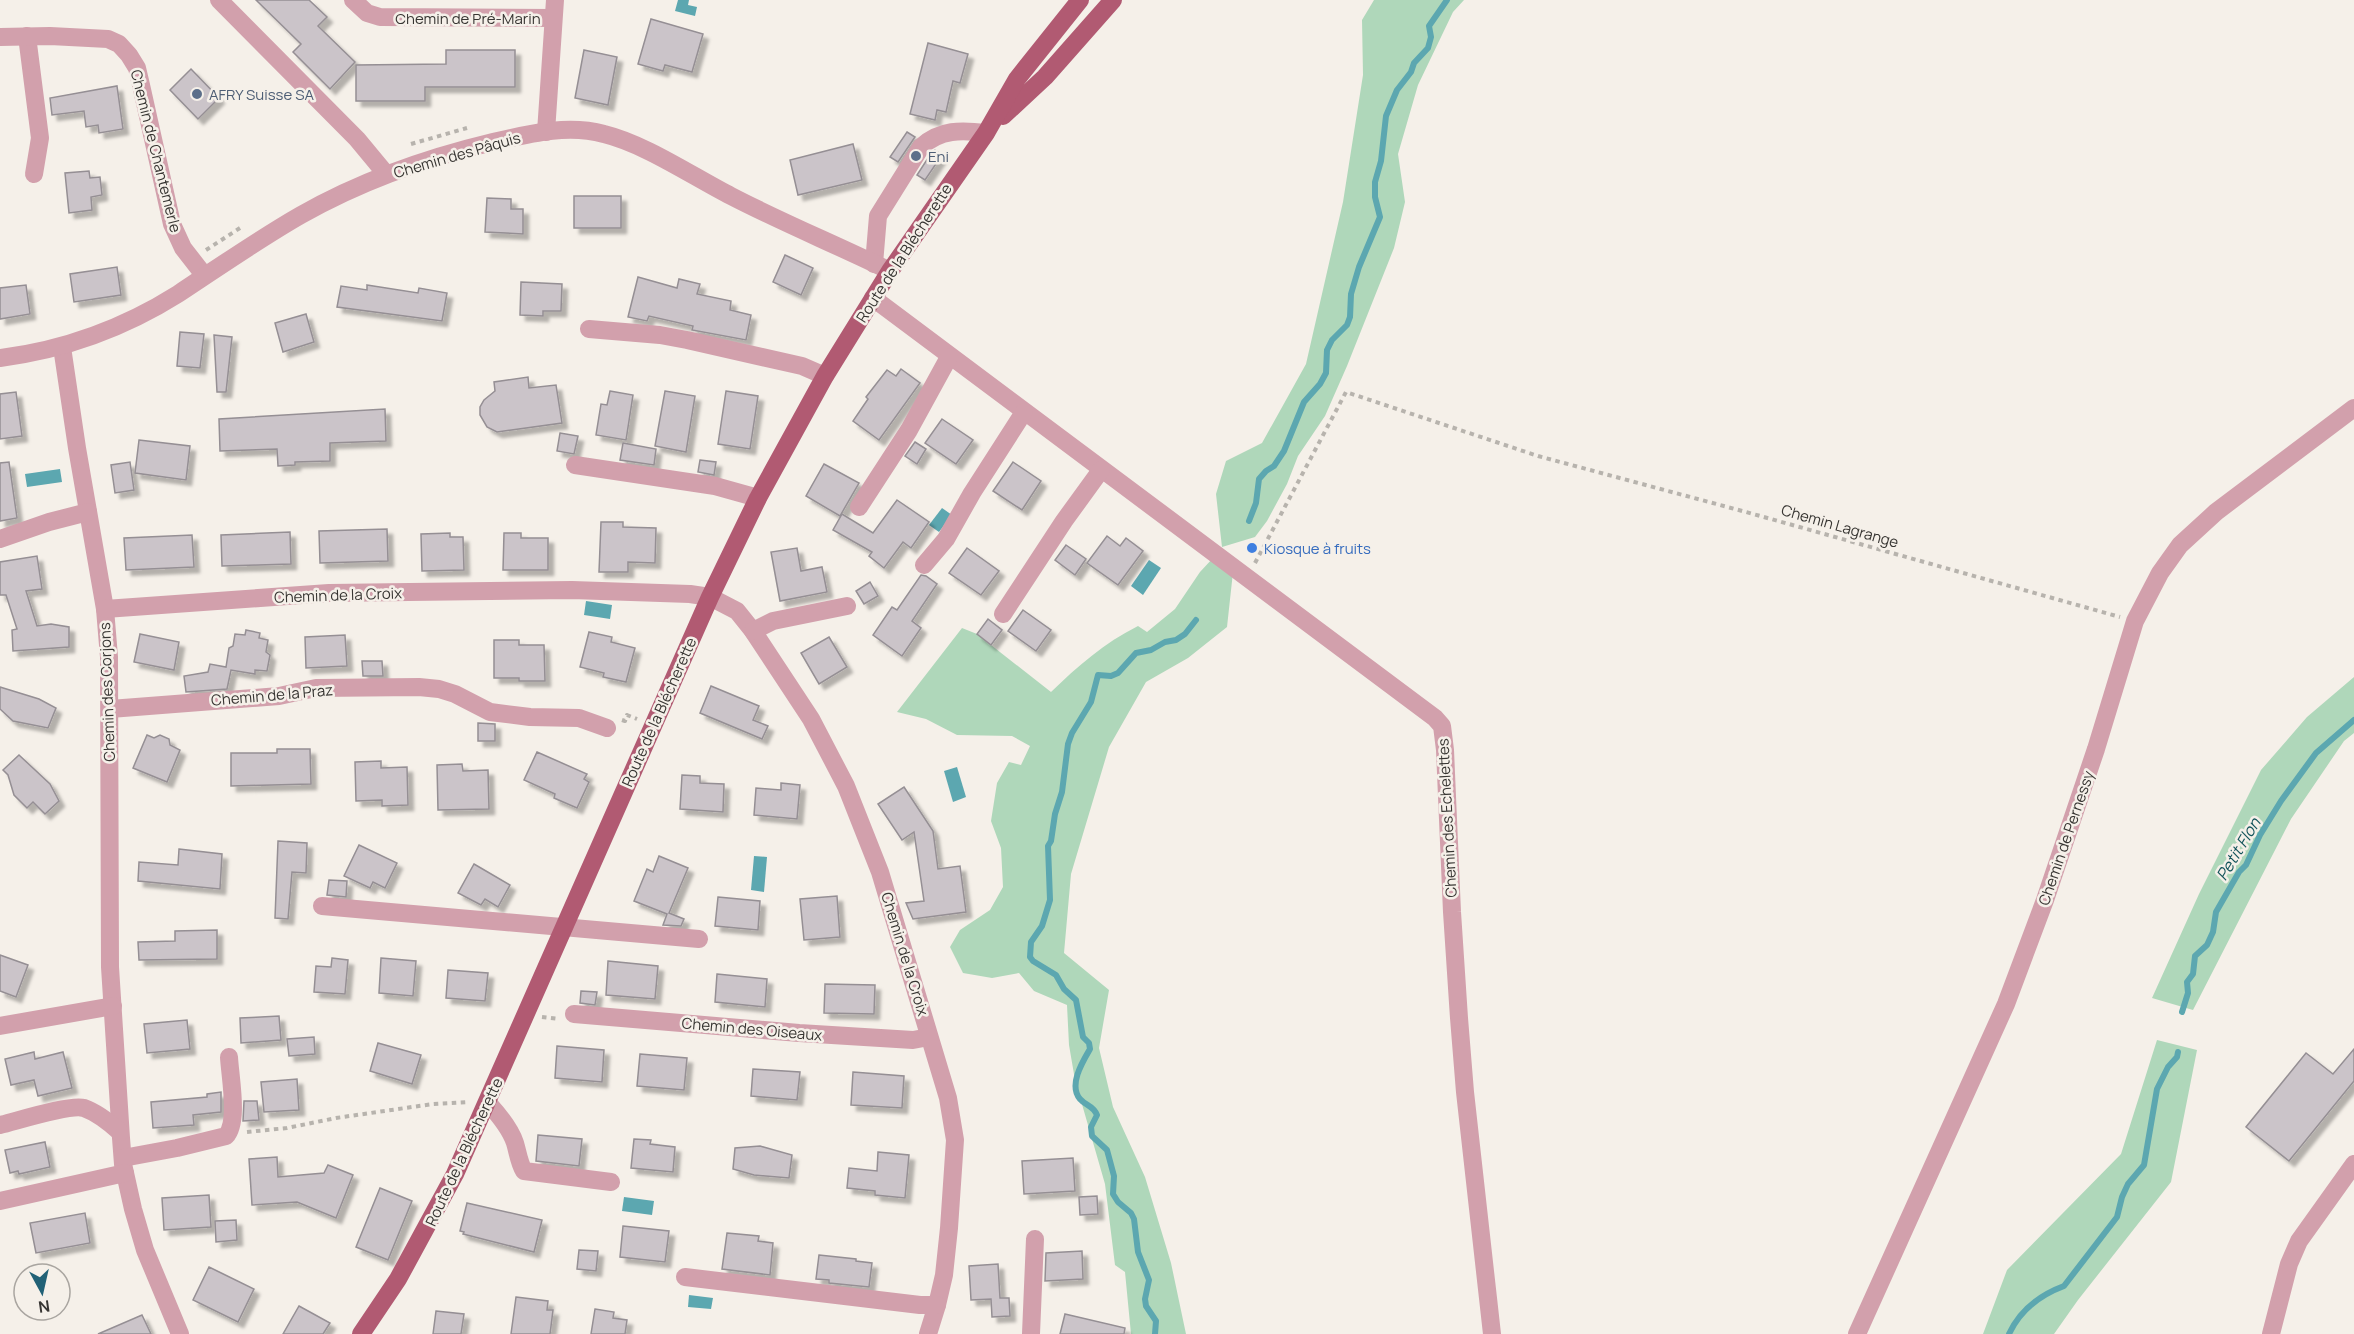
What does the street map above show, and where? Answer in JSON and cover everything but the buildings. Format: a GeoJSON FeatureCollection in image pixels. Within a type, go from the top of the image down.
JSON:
{"type":"FeatureCollection","features":[{"type":"Feature","properties":{"kind":"main road","name":"Route de la Blécherette"},"geometry":{"type":"LineString","coordinates":[[361,1334],[398,1280],[456,1174],[482,1102],[564,928],[710,597],[758,498],[825,376],[873,298],[882,267],[986,133],[1017,80],[1080,0]]}},
{"type":"Feature","properties":{"kind":"main road","name":"Route de la Blécherette"},"geometry":{"type":"LineString","coordinates":[[986,133],[1045,76],[1113,0]]}},
{"type":"Feature","properties":{"kind":"street"},"geometry":{"type":"LineString","coordinates":[[219,0],[357,139],[386,174]]}},
{"type":"Feature","properties":{"kind":"street","name":"Chemin de Pré-Marin"},"geometry":{"type":"LineString","coordinates":[[353,0],[367,13],[380,17],[554,18]]}},
{"type":"Feature","properties":{"kind":"street"},"geometry":{"type":"LineString","coordinates":[[546,132],[555,0]]}},
{"type":"Feature","properties":{"kind":"street"},"geometry":{"type":"LineString","coordinates":[[27,36],[40,138],[34,174]]}},
{"type":"Feature","properties":{"kind":"street","name":"Chemin de Chantemerle"},"geometry":{"type":"LineString","coordinates":[[0,37],[101,38],[119,44],[129,55],[137,68],[172,224],[183,248],[204,275]]}},
{"type":"Feature","properties":{"kind":"street"},"geometry":{"type":"LineString","coordinates":[[882,267],[878,216],[921,147],[929,139],[963,129],[986,133]]}},
{"type":"Feature","properties":{"kind":"street","name":"Chemin des Pâquis"},"geometry":{"type":"LineString","coordinates":[[0,358],[62,347],[130,320],[177,294],[300,216],[336,196],[386,174],[467,149],[546,132],[576,130],[606,134],[638,147],[731,196],[882,267]]}},
{"type":"Feature","properties":{"kind":"street","name":"Chemin des Echelettes"},"geometry":{"type":"LineString","coordinates":[[873,298],[1435,718],[1442,726],[1465,1092],[1492,1334]]}},
{"type":"Feature","properties":{"kind":"street"},"geometry":{"type":"LineString","coordinates":[[589,329],[660,335],[687,340],[802,366],[825,376]]}},
{"type":"Feature","properties":{"kind":"street","name":"Chemin des Corjons"},"geometry":{"type":"LineString","coordinates":[[62,347],[105,609],[109,657],[110,967],[124,1166],[145,1250],[180,1334]]}},
{"type":"Feature","properties":{"kind":"street"},"geometry":{"type":"LineString","coordinates":[[859,507],[909,430],[949,357]]}},
{"type":"Feature","properties":{"kind":"street","name":"Chemin de Pernessy"},"geometry":{"type":"LineString","coordinates":[[1857,1334],[2010,994],[2060,857],[2135,621],[2160,573],[2180,545],[2216,512],[2354,408]]}},
{"type":"Feature","properties":{"kind":"street"},"geometry":{"type":"LineString","coordinates":[[924,565],[946,539],[972,493],[1024,412]]}},
{"type":"Feature","properties":{"kind":"street"},"geometry":{"type":"LineString","coordinates":[[576,465],[715,486],[758,498]]}},
{"type":"Feature","properties":{"kind":"street"},"geometry":{"type":"LineString","coordinates":[[1003,614],[1101,470]]}},
{"type":"Feature","properties":{"kind":"street"},"geometry":{"type":"LineString","coordinates":[[0,539],[49,522],[88,512]]}},
{"type":"Feature","properties":{"kind":"street","name":"Chemin de la Croix"},"geometry":{"type":"LineString","coordinates":[[105,609],[329,593],[572,590],[710,597],[737,611],[753,631],[811,719],[846,786],[880,872],[948,1098],[955,1140],[949,1228],[937,1305],[928,1334]]}},
{"type":"Feature","properties":{"kind":"street"},"geometry":{"type":"LineString","coordinates":[[753,631],[773,621],[847,606]]}},
{"type":"Feature","properties":{"kind":"street","name":"Chemin de la Praz"},"geometry":{"type":"LineString","coordinates":[[110,709],[279,696],[316,688],[419,687],[439,688],[490,711],[530,717],[579,718],[607,728]]}},
{"type":"Feature","properties":{"kind":"street"},"geometry":{"type":"LineString","coordinates":[[322,906],[699,939]]}},
{"type":"Feature","properties":{"kind":"street"},"geometry":{"type":"LineString","coordinates":[[0,1026],[112,1005]]}},
{"type":"Feature","properties":{"kind":"street","name":"Chemin des Oiseaux"},"geometry":{"type":"LineString","coordinates":[[574,1014],[799,1033],[913,1040],[929,1038]]}},
{"type":"Feature","properties":{"kind":"street"},"geometry":{"type":"LineString","coordinates":[[0,1201],[124,1166],[177,1148],[226,1136],[231,1130],[233,1118],[229,1057]]}},
{"type":"Feature","properties":{"kind":"street"},"geometry":{"type":"LineString","coordinates":[[482,1102],[507,1127],[515,1142],[520,1165],[524,1171],[545,1176],[611,1182]]}},
{"type":"Feature","properties":{"kind":"street"},"geometry":{"type":"LineString","coordinates":[[0,1125],[82,1107],[107,1121],[120,1132]]}},
{"type":"Feature","properties":{"kind":"street"},"geometry":{"type":"LineString","coordinates":[[2271,1334],[2289,1264],[2299,1241],[2354,1164]]}},
{"type":"Feature","properties":{"kind":"street"},"geometry":{"type":"LineString","coordinates":[[1031,1334],[1035,1239]]}},
{"type":"Feature","properties":{"kind":"street"},"geometry":{"type":"LineString","coordinates":[[686,1277],[937,1305]]}},
{"type":"Feature","properties":{"kind":"path","name":"Chemin Lagrange"},"geometry":{"type":"LineString","coordinates":[[1247,578],[1346,392],[1538,456],[2135,621]]}},
{"type":"Feature","properties":{"kind":"path"},"geometry":{"type":"LineString","coordinates":[[226,1136],[433,1104],[482,1102]]}},
{"type":"Feature","properties":{"kind":"green space"},"geometry":{"type":"Polygon","coordinates":[[[1374,0],[1464,0],[1453,12],[1418,85],[1398,154],[1405,202],[1394,248],[1325,416],[1298,456],[1287,484],[1267,521],[1255,537],[1222,547],[1216,494],[1226,461],[1262,443],[1306,364],[1343,202],[1363,75],[1362,20],[1374,0]]]}},
{"type":"Feature","properties":{"kind":"green space"},"geometry":{"type":"Polygon","coordinates":[[[1213,558],[1233,572],[1227,627],[1188,658],[1146,682],[1109,747],[1071,874],[1064,953],[1109,990],[1099,1048],[1113,1107],[1145,1177],[1171,1263],[1186,1334],[1131,1334],[1125,1272],[1115,1265],[1105,1184],[1075,1080],[1069,1045],[1067,1005],[1034,991],[1019,973],[992,978],[963,973],[950,947],[960,930],[990,910],[1003,887],[1001,848],[991,821],[997,783],[1009,762],[1021,765],[1030,746],[1012,736],[957,735],[926,719],[897,712],[962,628],[977,634],[1051,692],[1103,647],[1138,626],[1147,632],[1175,609],[1200,572],[1213,558]]]}},
{"type":"Feature","properties":{"kind":"green space"},"geometry":{"type":"Polygon","coordinates":[[[2354,677],[2354,733],[2344,741],[2291,819],[2193,1010],[2152,998],[2199,894],[2261,770],[2307,717],[2354,677]]]}},
{"type":"Feature","properties":{"kind":"green space"},"geometry":{"type":"Polygon","coordinates":[[[2157,1040],[2197,1050],[2171,1182],[2054,1334],[1983,1334],[2007,1270],[2121,1154],[2157,1040]]]}},
{"type":"Feature","properties":{"kind":"water"},"geometry":{"type":"Polygon","coordinates":[[[678,0],[689,0],[688,5],[697,7],[695,16],[675,11],[678,0]]]}},
{"type":"Feature","properties":{"kind":"water"},"geometry":{"type":"Polygon","coordinates":[[[60,469],[62,482],[27,487],[25,474],[60,469]]]}},
{"type":"Feature","properties":{"kind":"water"},"geometry":{"type":"Polygon","coordinates":[[[942,508],[952,515],[939,532],[929,525],[942,508]]]}},
{"type":"Feature","properties":{"kind":"water"},"geometry":{"type":"Polygon","coordinates":[[[1149,560],[1161,568],[1143,595],[1131,586],[1149,560]]]}},
{"type":"Feature","properties":{"kind":"water"},"geometry":{"type":"Polygon","coordinates":[[[586,601],[612,605],[610,619],[584,615],[586,601]]]}},
{"type":"Feature","properties":{"kind":"water"},"geometry":{"type":"Polygon","coordinates":[[[957,767],[966,797],[953,802],[944,771],[957,767]]]}},
{"type":"Feature","properties":{"kind":"water"},"geometry":{"type":"Polygon","coordinates":[[[754,856],[767,857],[764,892],[751,890],[754,856]]]}},
{"type":"Feature","properties":{"kind":"water"},"geometry":{"type":"Polygon","coordinates":[[[624,1197],[654,1201],[652,1215],[622,1211],[624,1197]]]}},
{"type":"Feature","properties":{"kind":"water"},"geometry":{"type":"Polygon","coordinates":[[[689,1295],[713,1298],[711,1309],[688,1307],[689,1295]]]}},
{"type":"Feature","properties":{"kind":"waterway"},"geometry":{"type":"LineString","coordinates":[[1249,521],[1256,503],[1259,479],[1274,466],[1284,451],[1304,402],[1320,384],[1326,373],[1327,350],[1332,340],[1347,325],[1350,317],[1351,294],[1359,267],[1380,217],[1375,197],[1375,182],[1381,161],[1386,116],[1397,90],[1411,72],[1414,63],[1428,48],[1431,37],[1429,26],[1447,0]]}},
{"type":"Feature","properties":{"kind":"waterway"},"geometry":{"type":"LineString","coordinates":[[1155,1334],[1156,1321],[1146,1306],[1149,1280],[1138,1252],[1134,1219],[1113,1194],[1114,1176],[1107,1150],[1092,1136],[1091,1127],[1097,1115],[1094,1109],[1080,1099],[1077,1093],[1078,1073],[1090,1049],[1089,1043],[1083,1037],[1076,1000],[1064,989],[1056,975],[1030,957],[1031,942],[1042,926],[1050,900],[1048,846],[1062,792],[1068,744],[1091,702],[1098,675],[1111,676],[1118,673],[1136,653],[1176,640],[1185,634],[1196,620]]}},
{"type":"Feature","properties":{"kind":"waterway","name":"Petit Flon"},"geometry":{"type":"LineString","coordinates":[[2182,1012],[2188,993],[2187,982],[2193,974],[2195,956],[2207,945],[2213,932],[2216,912],[2239,872],[2246,865],[2260,835],[2281,801],[2316,753],[2354,720]]}},
{"type":"Feature","properties":{"kind":"waterway","name":"Petit Flon"},"geometry":{"type":"LineString","coordinates":[[2009,1334],[2032,1304],[2064,1286],[2117,1217],[2128,1184],[2144,1165],[2157,1089],[2178,1052]]}},
{"type":"Feature","properties":{"kind":"place","name":"AFRY Suisse SA"},"geometry":{"type":"Point","coordinates":[197,94]}},
{"type":"Feature","properties":{"kind":"place","name":"Eni"},"geometry":{"type":"Point","coordinates":[916,156]}},
{"type":"Feature","properties":{"kind":"place","name":"Kiosque à fruits"},"geometry":{"type":"Point","coordinates":[1252,548]}}]}
